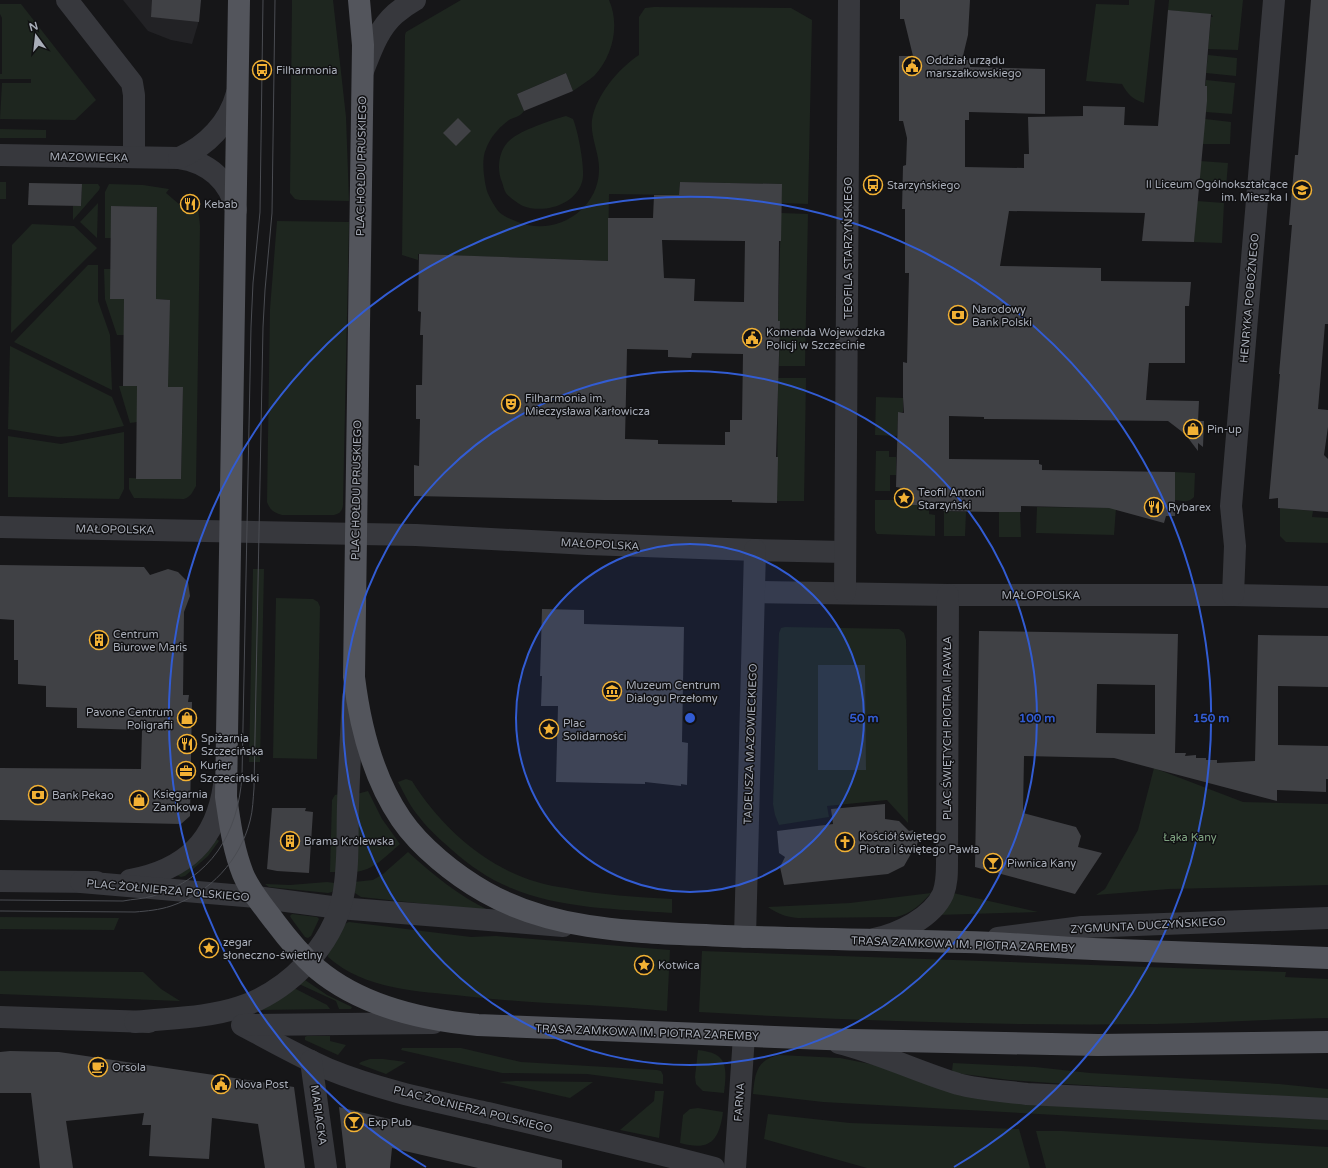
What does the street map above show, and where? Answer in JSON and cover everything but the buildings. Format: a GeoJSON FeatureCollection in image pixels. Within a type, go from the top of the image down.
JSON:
{"type":"FeatureCollection","features":[{"type":"Feature","properties":{"kind":"main road"},"geometry":{"type":"LineString","coordinates":[[226,754],[239,0]]}},
{"type":"Feature","properties":{"kind":"main road","name":"PLAC HOŁDU PRUSKIEGO"},"geometry":{"type":"LineString","coordinates":[[354,677],[362,71],[362,32],[359,0]]}},
{"type":"Feature","properties":{"kind":"main road","name":"TRASA ZAMKOWA IM. PIOTRA ZAREMBY"},"geometry":{"type":"LineString","coordinates":[[354,677],[360,720],[376,768],[394,808],[407,827],[419,841],[454,872],[483,891],[503,902],[555,920],[598,929],[745,937],[969,942],[1091,949],[1328,958]]}},
{"type":"Feature","properties":{"kind":"main road","name":"PLAC ŻOŁNIERZA POLSKIEGO"},"geometry":{"type":"LineString","coordinates":[[226,754],[226,797],[231,829],[236,853],[246,880],[256,897],[281,930],[308,961],[326,976],[365,998],[383,1006],[419,1016],[455,1023],[478,1025]]}},
{"type":"Feature","properties":{"kind":"main road","name":"TRASA ZAMKOWA IM. PIOTRA ZAREMBY"},"geometry":{"type":"LineString","coordinates":[[478,1025],[744,1036],[1098,1045],[1328,1042]]}},
{"type":"Feature","properties":{"kind":"street"},"geometry":{"type":"LineString","coordinates":[[67,0],[132,83],[134,95],[134,157]]}},
{"type":"Feature","properties":{"kind":"street"},"geometry":{"type":"LineString","coordinates":[[362,71],[373,46],[386,24],[394,15],[415,0]]}},
{"type":"Feature","properties":{"kind":"street","name":"TEOFILA STARZYŃSKIEGO"},"geometry":{"type":"LineString","coordinates":[[845,592],[849,0]]}},
{"type":"Feature","properties":{"kind":"street","name":"HENRYKA POBOŻNEGO"},"geometry":{"type":"LineString","coordinates":[[1233,595],[1236,546],[1231,506],[1274,0]]}},
{"type":"Feature","properties":{"kind":"street","name":"MAZOWIECKA"},"geometry":{"type":"LineString","coordinates":[[179,158],[195,150],[218,130],[230,113],[237,93]]}},
{"type":"Feature","properties":{"kind":"street","name":"MAZOWIECKA"},"geometry":{"type":"LineString","coordinates":[[0,156],[134,157],[179,158],[188,160],[204,165],[218,174],[231,195],[236,210]]}},
{"type":"Feature","properties":{"kind":"street","name":"MAŁOPOLSKA"},"geometry":{"type":"LineString","coordinates":[[0,527],[231,531]]}},
{"type":"Feature","properties":{"kind":"street","name":"PLAC HOŁDU PRUSKIEGO"},"geometry":{"type":"LineString","coordinates":[[231,531],[356,534]]}},
{"type":"Feature","properties":{"kind":"street","name":"MAŁOPOLSKA"},"geometry":{"type":"LineString","coordinates":[[356,534],[434,536],[588,544],[845,552]]}},
{"type":"Feature","properties":{"kind":"street","name":"TADEUSZA MAZOWIECKIEGO"},"geometry":{"type":"LineString","coordinates":[[745,937],[755,550]]}},
{"type":"Feature","properties":{"kind":"street","name":"MAŁOPOLSKA"},"geometry":{"type":"LineString","coordinates":[[754,592],[1328,597]]}},
{"type":"Feature","properties":{"kind":"street","name":"PLAC ŚWIĘTYCH PIOTRA I PAWŁA"},"geometry":{"type":"LineString","coordinates":[[871,940],[895,933],[918,921],[936,904],[942,895],[946,884],[948,594]]}},
{"type":"Feature","properties":{"kind":"street","name":"PLAC HOŁDU PRUSKIEGO"},"geometry":{"type":"LineString","coordinates":[[339,908],[346,878],[354,677]]}},
{"type":"Feature","properties":{"kind":"street","name":"PLAC ŻOŁNIERZA POLSKIEGO"},"geometry":{"type":"LineString","coordinates":[[0,881],[118,882],[143,878],[168,869],[192,853],[208,833],[218,811],[224,783],[226,754]]}},
{"type":"Feature","properties":{"kind":"street","name":"PLAC ŻOŁNIERZA POLSKIEGO"},"geometry":{"type":"LineString","coordinates":[[81,882],[256,897],[339,908],[325,939],[308,961],[299,971],[261,998],[238,1007],[206,1014],[135,1022]]}},
{"type":"Feature","properties":{"kind":"street","name":"TRASA ZAMKOWA IM. PIOTRA ZAREMBY"},"geometry":{"type":"LineString","coordinates":[[339,908],[598,929]]}},
{"type":"Feature","properties":{"kind":"street","name":"ZYGMUNTA DUCZYŃSKIEGO"},"geometry":{"type":"LineString","coordinates":[[969,942],[1082,927],[1328,918]]}},
{"type":"Feature","properties":{"kind":"street","name":"PLAC ŻOŁNIERZA POLSKIEGO"},"geometry":{"type":"LineString","coordinates":[[0,1017],[242,1025],[385,1023],[478,1025]]}},
{"type":"Feature","properties":{"kind":"street","name":"PLAC ŻOŁNIERZA POLSKIEGO"},"geometry":{"type":"LineString","coordinates":[[242,1025],[312,1062],[366,1083],[426,1099],[661,1154],[714,1168]]}},
{"type":"Feature","properties":{"kind":"street","name":"FARNA"},"geometry":{"type":"LineString","coordinates":[[734,1168],[744,1036]]}},
{"type":"Feature","properties":{"kind":"street","name":"TRASA ZAMKOWA IM. PIOTRA ZAREMBY"},"geometry":{"type":"LineString","coordinates":[[816,1038],[857,1047],[959,1084],[991,1090],[1027,1094],[1328,1109]]}},
{"type":"Feature","properties":{"kind":"street","name":"MARIACKA"},"geometry":{"type":"LineString","coordinates":[[312,1062],[326,1168]]}},
{"type":"Feature","properties":{"kind":"shaded area"},"geometry":{"type":"Polygon","coordinates":[[[123,0],[200,0],[198,24],[192,44],[171,40],[148,31],[123,0]]]}},
{"type":"Feature","properties":{"kind":"shaded area"},"geometry":{"type":"Polygon","coordinates":[[[818,665],[865,665],[866,770],[818,770],[818,665]]]}},
{"type":"Feature","properties":{"kind":"green space"},"geometry":{"type":"Polygon","coordinates":[[[292,0],[333,0],[346,117],[349,201],[300,200],[295,199],[290,193],[292,0]]]}},
{"type":"Feature","properties":{"kind":"green space"},"geometry":{"type":"Polygon","coordinates":[[[461,0],[609,0],[612,10],[614,20],[613,40],[606,59],[594,76],[573,91],[566,73],[517,94],[524,111],[521,115],[509,120],[501,127],[488,144],[484,153],[483,164],[487,191],[499,212],[510,219],[532,226],[546,226],[559,223],[572,217],[582,209],[591,198],[597,185],[599,171],[592,126],[594,111],[603,92],[616,75],[631,60],[639,55],[639,17],[645,8],[654,7],[791,8],[812,20],[808,204],[781,203],[782,184],[680,182],[679,195],[609,194],[608,261],[418,254],[418,260],[402,255],[405,35],[406,32],[461,0]]]}},
{"type":"Feature","properties":{"kind":"green space"},"geometry":{"type":"Polygon","coordinates":[[[1129,0],[1155,0],[1144,103],[1131,96],[1122,84],[1086,81],[1096,4],[1129,5],[1129,0]]]}},
{"type":"Feature","properties":{"kind":"green space"},"geometry":{"type":"Polygon","coordinates":[[[1169,0],[1243,0],[1238,50],[1208,49],[1211,17],[1213,17],[1212,15],[1168,10],[1169,0]]]}},
{"type":"Feature","properties":{"kind":"green space"},"geometry":{"type":"Polygon","coordinates":[[[0,4],[21,4],[96,100],[75,120],[0,119],[2,83],[31,83],[31,79],[0,79],[0,74],[2,74],[2,18],[0,14],[0,4]]]}},
{"type":"Feature","properties":{"kind":"green space"},"geometry":{"type":"Polygon","coordinates":[[[1208,55],[1237,58],[1236,76],[1206,73],[1208,55]]]}},
{"type":"Feature","properties":{"kind":"green space"},"geometry":{"type":"Polygon","coordinates":[[[1206,80],[1235,83],[1232,114],[1206,112],[1206,80]]]}},
{"type":"Feature","properties":{"kind":"green space"},"geometry":{"type":"Polygon","coordinates":[[[566,116],[573,119],[577,132],[583,169],[582,182],[573,197],[558,206],[540,209],[523,206],[509,196],[504,189],[499,171],[503,149],[515,136],[537,126],[566,116]]]}},
{"type":"Feature","properties":{"kind":"green space"},"geometry":{"type":"Polygon","coordinates":[[[1205,119],[1231,122],[1230,144],[1202,144],[1205,119]]]}},
{"type":"Feature","properties":{"kind":"green space"},"geometry":{"type":"Polygon","coordinates":[[[0,129],[46,130],[46,138],[0,138],[0,129]]]}},
{"type":"Feature","properties":{"kind":"green space"},"geometry":{"type":"Polygon","coordinates":[[[1200,161],[1228,163],[1226,188],[1198,185],[1200,161]]]}},
{"type":"Feature","properties":{"kind":"green space"},"geometry":{"type":"Polygon","coordinates":[[[0,182],[6,182],[6,199],[0,199],[0,182]]]}},
{"type":"Feature","properties":{"kind":"green space"},"geometry":{"type":"Polygon","coordinates":[[[82,184],[98,184],[100,187],[73,220],[73,206],[81,206],[82,184]]]}},
{"type":"Feature","properties":{"kind":"green space"},"geometry":{"type":"Polygon","coordinates":[[[109,184],[143,185],[169,189],[166,193],[187,211],[194,203],[198,208],[200,226],[196,486],[193,492],[184,499],[134,498],[129,489],[129,478],[181,479],[183,387],[168,387],[169,300],[156,299],[157,207],[111,206],[111,238],[105,238],[105,192],[109,184]]]}},
{"type":"Feature","properties":{"kind":"green space"},"geometry":{"type":"Polygon","coordinates":[[[1197,201],[1224,203],[1222,243],[1194,242],[1197,201]]]}},
{"type":"Feature","properties":{"kind":"green space"},"geometry":{"type":"Polygon","coordinates":[[[98,203],[97,238],[80,222],[98,203]]]}},
{"type":"Feature","properties":{"kind":"green space"},"geometry":{"type":"Polygon","coordinates":[[[781,213],[808,214],[805,366],[779,366],[780,322],[778,321],[781,213]]]}},
{"type":"Feature","properties":{"kind":"green space"},"geometry":{"type":"Polygon","coordinates":[[[277,221],[349,222],[343,504],[341,511],[334,515],[282,515],[273,511],[267,502],[270,309],[277,221]]]}},
{"type":"Feature","properties":{"kind":"green space"},"geometry":{"type":"Polygon","coordinates":[[[32,224],[74,226],[97,248],[11,333],[12,245],[32,224]]]}},
{"type":"Feature","properties":{"kind":"green space"},"geometry":{"type":"Polygon","coordinates":[[[88,265],[98,265],[98,301],[110,335],[112,390],[14,342],[88,265]]]}},
{"type":"Feature","properties":{"kind":"green space"},"geometry":{"type":"Polygon","coordinates":[[[104,269],[111,269],[124,299],[124,335],[117,335],[105,299],[104,269]]]}},
{"type":"Feature","properties":{"kind":"green space"},"geometry":{"type":"Polygon","coordinates":[[[10,346],[112,397],[124,426],[73,436],[58,437],[8,429],[10,346]]]}},
{"type":"Feature","properties":{"kind":"green space"},"geometry":{"type":"Polygon","coordinates":[[[778,378],[806,378],[804,501],[777,501],[778,378]]]}},
{"type":"Feature","properties":{"kind":"green space"},"geometry":{"type":"Polygon","coordinates":[[[119,386],[137,386],[137,422],[130,423],[119,386]]]}},
{"type":"Feature","properties":{"kind":"green space"},"geometry":{"type":"Polygon","coordinates":[[[876,397],[903,398],[903,412],[898,413],[897,436],[875,435],[876,397]]]}},
{"type":"Feature","properties":{"kind":"green space"},"geometry":{"type":"Polygon","coordinates":[[[124,432],[124,489],[119,499],[8,497],[8,436],[61,444],[124,432]]]}},
{"type":"Feature","properties":{"kind":"green space"},"geometry":{"type":"Polygon","coordinates":[[[876,451],[889,451],[889,457],[896,457],[896,475],[890,475],[890,491],[875,491],[876,451]]]}},
{"type":"Feature","properties":{"kind":"green space"},"geometry":{"type":"Polygon","coordinates":[[[1175,472],[1195,473],[1194,497],[1192,499],[1185,501],[1175,500],[1175,472]]]}},
{"type":"Feature","properties":{"kind":"green space"},"geometry":{"type":"Polygon","coordinates":[[[875,500],[901,500],[901,505],[929,505],[929,514],[935,515],[935,536],[877,534],[875,530],[875,500]]]}},
{"type":"Feature","properties":{"kind":"green space"},"geometry":{"type":"Polygon","coordinates":[[[1037,507],[1116,508],[1114,535],[1036,533],[1037,507]]]}},
{"type":"Feature","properties":{"kind":"green space"},"geometry":{"type":"Polygon","coordinates":[[[1280,508],[1313,511],[1312,517],[1328,518],[1328,543],[1286,542],[1280,536],[1280,508]]]}},
{"type":"Feature","properties":{"kind":"green space"},"geometry":{"type":"Polygon","coordinates":[[[944,511],[966,512],[965,536],[944,536],[944,511]]]}},
{"type":"Feature","properties":{"kind":"green space"},"geometry":{"type":"Polygon","coordinates":[[[999,512],[1020,512],[1021,537],[999,537],[999,512]]]}},
{"type":"Feature","properties":{"kind":"green space"},"geometry":{"type":"Polygon","coordinates":[[[253,569],[264,569],[260,762],[249,762],[253,569]]]}},
{"type":"Feature","properties":{"kind":"green space"},"geometry":{"type":"Polygon","coordinates":[[[276,598],[313,599],[318,602],[320,607],[317,759],[273,758],[276,598]]]}},
{"type":"Feature","properties":{"kind":"green space"},"geometry":{"type":"Polygon","coordinates":[[[781,628],[899,629],[904,633],[906,640],[908,823],[887,800],[827,806],[829,817],[779,825],[773,804],[779,633],[781,628]]]}},
{"type":"Feature","properties":{"kind":"green space","name":"Łąka Kany"},"geometry":{"type":"Polygon","coordinates":[[[1154,768],[1243,802],[1328,804],[1328,885],[1169,889],[1096,895],[1105,889],[1138,830],[1154,768]]]}},
{"type":"Feature","properties":{"kind":"green space"},"geometry":{"type":"Polygon","coordinates":[[[406,779],[412,781],[423,798],[450,829],[466,843],[499,866],[518,875],[552,886],[606,894],[672,899],[672,913],[611,909],[570,904],[530,895],[495,881],[473,867],[435,835],[411,806],[398,782],[406,779]]]}},
{"type":"Feature","properties":{"kind":"green space"},"geometry":{"type":"Polygon","coordinates":[[[368,791],[382,819],[400,844],[373,866],[354,872],[357,794],[368,791]]]}},
{"type":"Feature","properties":{"kind":"green space"},"geometry":{"type":"Polygon","coordinates":[[[339,794],[336,872],[330,872],[332,800],[335,795],[339,794]]]}},
{"type":"Feature","properties":{"kind":"green space"},"geometry":{"type":"Polygon","coordinates":[[[215,838],[219,841],[208,856],[185,876],[181,877],[177,875],[215,838]]]}},
{"type":"Feature","properties":{"kind":"green space"},"geometry":{"type":"Polygon","coordinates":[[[408,852],[447,884],[468,899],[490,911],[361,897],[355,893],[354,882],[373,880],[383,874],[408,852]]]}},
{"type":"Feature","properties":{"kind":"green space"},"geometry":{"type":"Polygon","coordinates":[[[327,882],[335,883],[332,892],[328,893],[269,887],[265,884],[290,885],[327,882]]]}},
{"type":"Feature","properties":{"kind":"green space"},"geometry":{"type":"Polygon","coordinates":[[[931,893],[911,911],[896,917],[798,918],[782,915],[768,907],[850,903],[931,893]]]}},
{"type":"Feature","properties":{"kind":"green space"},"geometry":{"type":"Polygon","coordinates":[[[953,893],[1038,912],[937,915],[953,893]]]}},
{"type":"Feature","properties":{"kind":"green space"},"geometry":{"type":"Polygon","coordinates":[[[292,914],[317,917],[319,919],[311,936],[308,938],[305,937],[291,918],[290,916],[292,914]]]}},
{"type":"Feature","properties":{"kind":"green space"},"geometry":{"type":"Polygon","coordinates":[[[0,917],[119,918],[114,930],[0,929],[0,917]]]}},
{"type":"Feature","properties":{"kind":"green space"},"geometry":{"type":"Polygon","coordinates":[[[349,922],[471,937],[496,936],[670,950],[667,1011],[489,999],[411,990],[375,983],[343,968],[328,957],[330,948],[338,932],[345,924],[349,922]]]}},
{"type":"Feature","properties":{"kind":"green space"},"geometry":{"type":"Polygon","coordinates":[[[702,951],[1286,972],[1285,977],[1328,979],[1328,1018],[1157,1024],[1043,1024],[871,1020],[699,1012],[702,951]]]}},
{"type":"Feature","properties":{"kind":"green space"},"geometry":{"type":"Polygon","coordinates":[[[0,971],[143,972],[161,989],[180,1001],[0,994],[0,971]]]}},
{"type":"Feature","properties":{"kind":"green space"},"geometry":{"type":"Polygon","coordinates":[[[303,980],[327,995],[352,1007],[351,1009],[339,1009],[336,1001],[299,984],[303,980]]]}},
{"type":"Feature","properties":{"kind":"green space"},"geometry":{"type":"Polygon","coordinates":[[[292,987],[327,1005],[330,1009],[257,1010],[292,987]]]}},
{"type":"Feature","properties":{"kind":"green space"},"geometry":{"type":"Polygon","coordinates":[[[330,1036],[330,1041],[346,1045],[338,1055],[305,1040],[305,1037],[330,1036]]]}},
{"type":"Feature","properties":{"kind":"green space"},"geometry":{"type":"Polygon","coordinates":[[[402,1048],[461,1048],[521,1062],[657,1070],[661,1071],[663,1075],[663,1084],[587,1074],[502,1073],[401,1050],[402,1048]]]}},
{"type":"Feature","properties":{"kind":"green space"},"geometry":{"type":"Polygon","coordinates":[[[698,1050],[715,1054],[720,1058],[725,1069],[724,1093],[703,1091],[696,1084],[695,1077],[698,1050]]]}},
{"type":"Feature","properties":{"kind":"green space"},"geometry":{"type":"Polygon","coordinates":[[[779,1055],[840,1058],[885,1067],[1328,1118],[1328,1130],[823,1102],[753,1094],[756,1074],[761,1064],[771,1057],[779,1055]]]}},
{"type":"Feature","properties":{"kind":"green space"},"geometry":{"type":"Polygon","coordinates":[[[370,1059],[406,1062],[386,1074],[359,1064],[370,1059]]]}},
{"type":"Feature","properties":{"kind":"green space"},"geometry":{"type":"Polygon","coordinates":[[[953,1063],[1035,1067],[1090,1073],[1279,1084],[1328,1089],[1328,1100],[1010,1080],[955,1073],[952,1070],[953,1063]]]}},
{"type":"Feature","properties":{"kind":"green space"},"geometry":{"type":"Polygon","coordinates":[[[499,1082],[593,1082],[570,1098],[499,1082]]]}},
{"type":"Feature","properties":{"kind":"green space"},"geometry":{"type":"Polygon","coordinates":[[[655,1091],[664,1091],[659,1138],[620,1130],[654,1101],[655,1091]]]}},
{"type":"Feature","properties":{"kind":"green space"},"geometry":{"type":"Polygon","coordinates":[[[698,1108],[723,1112],[719,1131],[711,1142],[705,1145],[698,1146],[680,1143],[683,1115],[690,1109],[698,1108]]]}},
{"type":"Feature","properties":{"kind":"green space"},"geometry":{"type":"Polygon","coordinates":[[[768,1114],[850,1123],[1019,1129],[1030,1168],[867,1168],[764,1139],[768,1114]]]}},
{"type":"Feature","properties":{"kind":"green space"},"geometry":{"type":"Polygon","coordinates":[[[1036,1131],[1062,1131],[1328,1147],[1328,1168],[1046,1168],[1036,1131]]]}},
{"type":"Feature","properties":{"kind":"tram line"},"geometry":{"type":"LineString","coordinates":[[0,900],[123,901],[153,896],[173,888],[191,878],[206,865],[218,851],[235,817],[242,776],[251,327],[253,283],[260,212],[263,0]]}},
{"type":"Feature","properties":{"kind":"tram line"},"geometry":{"type":"LineString","coordinates":[[0,911],[135,912],[171,906],[198,893],[221,873],[231,862],[239,849],[250,821],[254,788],[263,327],[272,213],[275,0]]}},
{"type":"Feature","properties":{"kind":"place","name":"Oddział urządu marszałkowskiego"},"geometry":{"type":"Point","coordinates":[912,66]}},
{"type":"Feature","properties":{"kind":"place","name":"Filharmonia"},"geometry":{"type":"Point","coordinates":[262,70]}},
{"type":"Feature","properties":{"kind":"place","name":"Starzyńskiego"},"geometry":{"type":"Point","coordinates":[873,185]}},
{"type":"Feature","properties":{"kind":"place","name":"II Liceum Ogólnokształcące im. Mieszka I"},"geometry":{"type":"Point","coordinates":[1302,190]}},
{"type":"Feature","properties":{"kind":"place","name":"Kebab"},"geometry":{"type":"Point","coordinates":[190,204]}},
{"type":"Feature","properties":{"kind":"place","name":"Narodowy Bank Polski"},"geometry":{"type":"Point","coordinates":[958,315]}},
{"type":"Feature","properties":{"kind":"place","name":"Komenda Wojewódzka Policji w Szczecinie"},"geometry":{"type":"Point","coordinates":[752,338]}},
{"type":"Feature","properties":{"kind":"place","name":"Filharmonia im. Mieczysława Karłowicza"},"geometry":{"type":"Point","coordinates":[511,404]}},
{"type":"Feature","properties":{"kind":"place","name":"Pin-up"},"geometry":{"type":"Point","coordinates":[1193,429]}},
{"type":"Feature","properties":{"kind":"place","name":"Teofil Antoni Starzyński"},"geometry":{"type":"Point","coordinates":[904,498]}},
{"type":"Feature","properties":{"kind":"place","name":"Rybarex"},"geometry":{"type":"Point","coordinates":[1154,507]}},
{"type":"Feature","properties":{"kind":"place","name":"Centrum Biurowe Maris"},"geometry":{"type":"Point","coordinates":[99,640]}},
{"type":"Feature","properties":{"kind":"place","name":"Muzeum Centrum Dialogu Przełomy"},"geometry":{"type":"Point","coordinates":[612,691]}},
{"type":"Feature","properties":{"kind":"place","name":"Pavone Centrum Poligrafii"},"geometry":{"type":"Point","coordinates":[187,718]}},
{"type":"Feature","properties":{"kind":"place","name":"Plac Solidarności"},"geometry":{"type":"Point","coordinates":[549,729]}},
{"type":"Feature","properties":{"kind":"place","name":"Spiżarnia Szczecińska"},"geometry":{"type":"Point","coordinates":[187,744]}},
{"type":"Feature","properties":{"kind":"place","name":"Kurier Szczeciński"},"geometry":{"type":"Point","coordinates":[186,771]}},
{"type":"Feature","properties":{"kind":"place","name":"Bank Pekao"},"geometry":{"type":"Point","coordinates":[38,795]}},
{"type":"Feature","properties":{"kind":"place","name":"Księgarnia Zamkowa"},"geometry":{"type":"Point","coordinates":[139,800]}},
{"type":"Feature","properties":{"kind":"place","name":"Brama Królewska"},"geometry":{"type":"Point","coordinates":[290,841]}},
{"type":"Feature","properties":{"kind":"place","name":"Kościół świętego Piotra i świętego Pawła"},"geometry":{"type":"Point","coordinates":[845,842]}},
{"type":"Feature","properties":{"kind":"place","name":"Piwnica Kany"},"geometry":{"type":"Point","coordinates":[993,863]}},
{"type":"Feature","properties":{"kind":"place","name":"zegar słoneczno-świetlny"},"geometry":{"type":"Point","coordinates":[209,948]}},
{"type":"Feature","properties":{"kind":"place","name":"Kotwica"},"geometry":{"type":"Point","coordinates":[644,965]}},
{"type":"Feature","properties":{"kind":"place","name":"Orsola"},"geometry":{"type":"Point","coordinates":[98,1067]}},
{"type":"Feature","properties":{"kind":"place","name":"Nova Post"},"geometry":{"type":"Point","coordinates":[221,1084]}},
{"type":"Feature","properties":{"kind":"place","name":"Exp Pub"},"geometry":{"type":"Point","coordinates":[354,1122]}}]}
